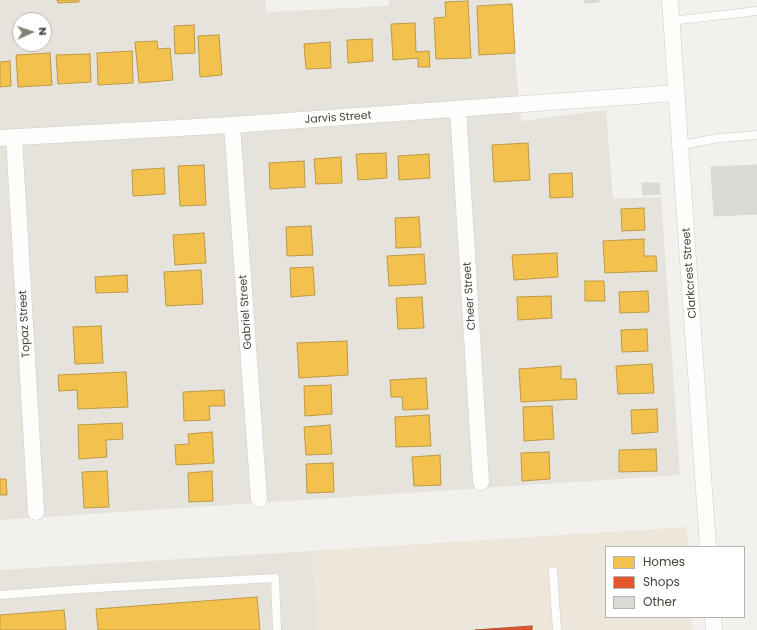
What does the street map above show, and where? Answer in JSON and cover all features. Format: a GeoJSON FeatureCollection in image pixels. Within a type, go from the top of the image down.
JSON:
{"type":"FeatureCollection","features":[{"type":"Feature","properties":{"kind":"street","name":"Clarkcrest Street"},"geometry":{"type":"LineString","coordinates":[[670,0],[708,546]]}},
{"type":"Feature","properties":{"kind":"street","name":"Jarvis Street"},"geometry":{"type":"LineString","coordinates":[[7,137],[232,125],[458,110],[676,93]]}},
{"type":"Feature","properties":{"kind":"street","name":"Cheer Street"},"geometry":{"type":"LineString","coordinates":[[458,110],[482,482]]}},
{"type":"Feature","properties":{"kind":"street","name":"Gabriel Street"},"geometry":{"type":"LineString","coordinates":[[232,125],[259,499]]}},
{"type":"Feature","properties":{"kind":"street","name":"Topaz Street"},"geometry":{"type":"LineString","coordinates":[[7,137],[36,512]]}},
{"type":"Feature","properties":{"kind":"street"},"geometry":{"type":"LineString","coordinates":[[713,618],[714,630]]}},
{"type":"Feature","properties":{"kind":"lane"},"geometry":{"type":"LineString","coordinates":[[672,21],[757,11]]}},
{"type":"Feature","properties":{"kind":"lane"},"geometry":{"type":"LineString","coordinates":[[681,145],[720,138],[757,135]]}},
{"type":"Feature","properties":{"kind":"lane"},"geometry":{"type":"LineString","coordinates":[[553,572],[557,630]]}},
{"type":"Feature","properties":{"kind":"lane"},"geometry":{"type":"LineString","coordinates":[[0,595],[275,578],[277,630]]}},
{"type":"Feature","properties":{"kind":"shaded area"},"geometry":{"type":"Polygon","coordinates":[[[0,0],[265,0],[267,12],[389,6],[389,0],[511,0],[521,121],[606,110],[613,199],[661,197],[680,475],[0,520],[0,0]]]}},
{"type":"Feature","properties":{"kind":"shaded area"},"geometry":{"type":"Polygon","coordinates":[[[687,527],[688,546],[605,546],[605,618],[691,618],[692,630],[318,630],[312,551],[687,527]]]}},
{"type":"Feature","properties":{"kind":"shaded area"},"geometry":{"type":"Polygon","coordinates":[[[312,551],[318,630],[0,630],[0,570],[312,551]]]}},
{"type":"Feature","properties":{"kind":"building: Homes"},"geometry":{"type":"Polygon","coordinates":[[[57,0],[79,0],[79,2],[58,3],[57,0]]]}},
{"type":"Feature","properties":{"kind":"building: Homes"},"geometry":{"type":"Polygon","coordinates":[[[468,1],[471,58],[436,59],[434,18],[446,17],[445,2],[468,1]]]}},
{"type":"Feature","properties":{"kind":"building: Homes"},"geometry":{"type":"Polygon","coordinates":[[[512,4],[515,53],[479,55],[477,6],[512,4]]]}},
{"type":"Feature","properties":{"kind":"building: Homes"},"geometry":{"type":"Polygon","coordinates":[[[415,23],[416,52],[429,51],[430,67],[418,67],[418,58],[393,60],[391,24],[415,23]]]}},
{"type":"Feature","properties":{"kind":"building: Homes"},"geometry":{"type":"Polygon","coordinates":[[[194,25],[195,53],[175,54],[174,26],[194,25]]]}},
{"type":"Feature","properties":{"kind":"building: Homes"},"geometry":{"type":"Polygon","coordinates":[[[219,35],[222,75],[200,77],[198,36],[219,35]]]}},
{"type":"Feature","properties":{"kind":"building: Homes"},"geometry":{"type":"Polygon","coordinates":[[[372,39],[373,61],[348,63],[347,40],[372,39]]]}},
{"type":"Feature","properties":{"kind":"building: Homes"},"geometry":{"type":"Polygon","coordinates":[[[157,41],[158,49],[170,48],[173,80],[139,83],[135,42],[157,41]]]}},
{"type":"Feature","properties":{"kind":"building: Homes"},"geometry":{"type":"Polygon","coordinates":[[[330,42],[331,68],[306,69],[304,44],[330,42]]]}},
{"type":"Feature","properties":{"kind":"building: Homes"},"geometry":{"type":"Polygon","coordinates":[[[132,51],[133,83],[98,85],[97,53],[132,51]]]}},
{"type":"Feature","properties":{"kind":"building: Homes"},"geometry":{"type":"Polygon","coordinates":[[[50,53],[52,85],[18,87],[16,55],[50,53]]]}},
{"type":"Feature","properties":{"kind":"building: Homes"},"geometry":{"type":"Polygon","coordinates":[[[90,54],[91,82],[58,84],[56,55],[90,54]]]}},
{"type":"Feature","properties":{"kind":"building: Homes"},"geometry":{"type":"Polygon","coordinates":[[[10,61],[11,86],[0,87],[0,62],[10,61]]]}},
{"type":"Feature","properties":{"kind":"building: Homes"},"geometry":{"type":"Polygon","coordinates":[[[528,143],[530,180],[494,182],[492,145],[528,143]]]}},
{"type":"Feature","properties":{"kind":"building: Homes"},"geometry":{"type":"Polygon","coordinates":[[[386,153],[387,178],[358,180],[356,154],[386,153]]]}},
{"type":"Feature","properties":{"kind":"building: Homes"},"geometry":{"type":"Polygon","coordinates":[[[429,154],[430,178],[399,180],[398,156],[429,154]]]}},
{"type":"Feature","properties":{"kind":"building: Homes"},"geometry":{"type":"Polygon","coordinates":[[[341,157],[342,183],[316,184],[314,159],[341,157]]]}},
{"type":"Feature","properties":{"kind":"building: Homes"},"geometry":{"type":"Polygon","coordinates":[[[304,161],[305,187],[270,189],[269,163],[304,161]]]}},
{"type":"Feature","properties":{"kind":"building: Homes"},"geometry":{"type":"Polygon","coordinates":[[[204,165],[206,205],[180,206],[178,166],[204,165]]]}},
{"type":"Feature","properties":{"kind":"building: Homes"},"geometry":{"type":"Polygon","coordinates":[[[164,168],[165,194],[133,196],[132,170],[164,168]]]}},
{"type":"Feature","properties":{"kind":"building: Homes"},"geometry":{"type":"Polygon","coordinates":[[[572,173],[573,197],[550,198],[549,174],[572,173]]]}},
{"type":"Feature","properties":{"kind":"building: Homes"},"geometry":{"type":"Polygon","coordinates":[[[644,208],[645,230],[622,231],[621,209],[644,208]]]}},
{"type":"Feature","properties":{"kind":"building: Homes"},"geometry":{"type":"Polygon","coordinates":[[[419,217],[421,247],[396,248],[395,218],[419,217]]]}},
{"type":"Feature","properties":{"kind":"building: Homes"},"geometry":{"type":"Polygon","coordinates":[[[311,226],[313,255],[287,256],[286,227],[311,226]]]}},
{"type":"Feature","properties":{"kind":"building: Homes"},"geometry":{"type":"Polygon","coordinates":[[[204,233],[206,263],[175,265],[173,235],[204,233]]]}},
{"type":"Feature","properties":{"kind":"building: Homes"},"geometry":{"type":"Polygon","coordinates":[[[644,239],[644,256],[656,256],[657,271],[605,273],[603,241],[644,239]]]}},
{"type":"Feature","properties":{"kind":"building: Homes"},"geometry":{"type":"Polygon","coordinates":[[[557,253],[558,277],[514,280],[512,255],[557,253]]]}},
{"type":"Feature","properties":{"kind":"building: Homes"},"geometry":{"type":"Polygon","coordinates":[[[424,254],[426,284],[389,286],[387,256],[424,254]]]}},
{"type":"Feature","properties":{"kind":"building: Homes"},"geometry":{"type":"Polygon","coordinates":[[[313,267],[315,295],[291,297],[290,268],[313,267]]]}},
{"type":"Feature","properties":{"kind":"building: Homes"},"geometry":{"type":"Polygon","coordinates":[[[201,270],[203,304],[166,306],[164,272],[201,270]]]}},
{"type":"Feature","properties":{"kind":"building: Homes"},"geometry":{"type":"Polygon","coordinates":[[[127,275],[128,292],[96,293],[95,277],[127,275]]]}},
{"type":"Feature","properties":{"kind":"building: Homes"},"geometry":{"type":"Polygon","coordinates":[[[585,281],[604,281],[605,301],[585,301],[585,281]]]}},
{"type":"Feature","properties":{"kind":"building: Homes"},"geometry":{"type":"Polygon","coordinates":[[[648,291],[649,312],[620,313],[619,292],[648,291]]]}},
{"type":"Feature","properties":{"kind":"building: Homes"},"geometry":{"type":"Polygon","coordinates":[[[551,296],[552,318],[518,320],[517,297],[551,296]]]}},
{"type":"Feature","properties":{"kind":"building: Homes"},"geometry":{"type":"Polygon","coordinates":[[[422,297],[424,328],[398,329],[396,298],[422,297]]]}},
{"type":"Feature","properties":{"kind":"building: Homes"},"geometry":{"type":"Polygon","coordinates":[[[101,326],[103,363],[75,364],[73,327],[101,326]]]}},
{"type":"Feature","properties":{"kind":"building: Homes"},"geometry":{"type":"Polygon","coordinates":[[[647,329],[648,351],[622,352],[621,330],[647,329]]]}},
{"type":"Feature","properties":{"kind":"building: Homes"},"geometry":{"type":"Polygon","coordinates":[[[347,341],[348,375],[299,378],[297,343],[347,341]]]}},
{"type":"Feature","properties":{"kind":"building: Homes"},"geometry":{"type":"Polygon","coordinates":[[[652,364],[654,393],[618,394],[616,366],[652,364]]]}},
{"type":"Feature","properties":{"kind":"building: Homes"},"geometry":{"type":"Polygon","coordinates":[[[561,366],[561,379],[576,379],[577,399],[521,402],[519,369],[561,366]]]}},
{"type":"Feature","properties":{"kind":"building: Homes"},"geometry":{"type":"Polygon","coordinates":[[[126,372],[128,407],[78,409],[77,390],[59,391],[58,375],[126,372]]]}},
{"type":"Feature","properties":{"kind":"building: Homes"},"geometry":{"type":"Polygon","coordinates":[[[426,378],[428,409],[403,410],[402,397],[391,397],[390,380],[426,378]]]}},
{"type":"Feature","properties":{"kind":"building: Homes"},"geometry":{"type":"Polygon","coordinates":[[[331,385],[332,414],[305,416],[304,386],[331,385]]]}},
{"type":"Feature","properties":{"kind":"building: Homes"},"geometry":{"type":"Polygon","coordinates":[[[224,390],[225,406],[209,406],[210,420],[184,421],[183,392],[224,390]]]}},
{"type":"Feature","properties":{"kind":"building: Homes"},"geometry":{"type":"Polygon","coordinates":[[[552,406],[554,439],[524,441],[523,407],[552,406]]]}},
{"type":"Feature","properties":{"kind":"building: Homes"},"geometry":{"type":"Polygon","coordinates":[[[657,409],[658,432],[632,434],[631,410],[657,409]]]}},
{"type":"Feature","properties":{"kind":"building: Homes"},"geometry":{"type":"Polygon","coordinates":[[[429,415],[431,446],[396,447],[395,417],[429,415]]]}},
{"type":"Feature","properties":{"kind":"building: Homes"},"geometry":{"type":"Polygon","coordinates":[[[122,423],[123,439],[106,440],[107,457],[79,459],[78,425],[122,423]]]}},
{"type":"Feature","properties":{"kind":"building: Homes"},"geometry":{"type":"Polygon","coordinates":[[[330,425],[332,454],[306,455],[304,427],[330,425]]]}},
{"type":"Feature","properties":{"kind":"building: Homes"},"geometry":{"type":"Polygon","coordinates":[[[212,432],[214,463],[176,465],[175,445],[189,444],[188,434],[212,432]]]}},
{"type":"Feature","properties":{"kind":"building: Homes"},"geometry":{"type":"Polygon","coordinates":[[[656,449],[657,471],[619,472],[619,450],[656,449]]]}},
{"type":"Feature","properties":{"kind":"building: Homes"},"geometry":{"type":"Polygon","coordinates":[[[549,452],[550,479],[522,481],[521,453],[549,452]]]}},
{"type":"Feature","properties":{"kind":"building: Homes"},"geometry":{"type":"Polygon","coordinates":[[[440,455],[441,485],[414,486],[412,457],[440,455]]]}},
{"type":"Feature","properties":{"kind":"building: Homes"},"geometry":{"type":"Polygon","coordinates":[[[333,463],[334,492],[307,493],[306,464],[333,463]]]}},
{"type":"Feature","properties":{"kind":"building: Homes"},"geometry":{"type":"Polygon","coordinates":[[[107,471],[109,507],[84,508],[82,472],[107,471]]]}},
{"type":"Feature","properties":{"kind":"building: Homes"},"geometry":{"type":"Polygon","coordinates":[[[212,471],[213,501],[189,502],[188,473],[212,471]]]}},
{"type":"Feature","properties":{"kind":"building: Homes"},"geometry":{"type":"Polygon","coordinates":[[[0,479],[6,479],[7,495],[0,495],[0,479]]]}},
{"type":"Feature","properties":{"kind":"building: Homes"},"geometry":{"type":"Polygon","coordinates":[[[257,597],[260,630],[98,630],[96,609],[257,597]]]}},
{"type":"Feature","properties":{"kind":"building: Homes"},"geometry":{"type":"Polygon","coordinates":[[[64,610],[66,630],[0,630],[0,615],[64,610]]]}},
{"type":"Feature","properties":{"kind":"building: Shops"},"geometry":{"type":"Polygon","coordinates":[[[532,626],[532,630],[475,630],[532,626]]]}},
{"type":"Feature","properties":{"kind":"building: Other"},"geometry":{"type":"Polygon","coordinates":[[[584,0],[599,0],[599,2],[584,3],[584,0]]]}},
{"type":"Feature","properties":{"kind":"building: Other"},"geometry":{"type":"Polygon","coordinates":[[[757,165],[757,214],[714,216],[711,167],[757,165]]]}},
{"type":"Feature","properties":{"kind":"building: Other"},"geometry":{"type":"Polygon","coordinates":[[[642,183],[659,183],[660,194],[643,195],[642,183]]]}}]}
